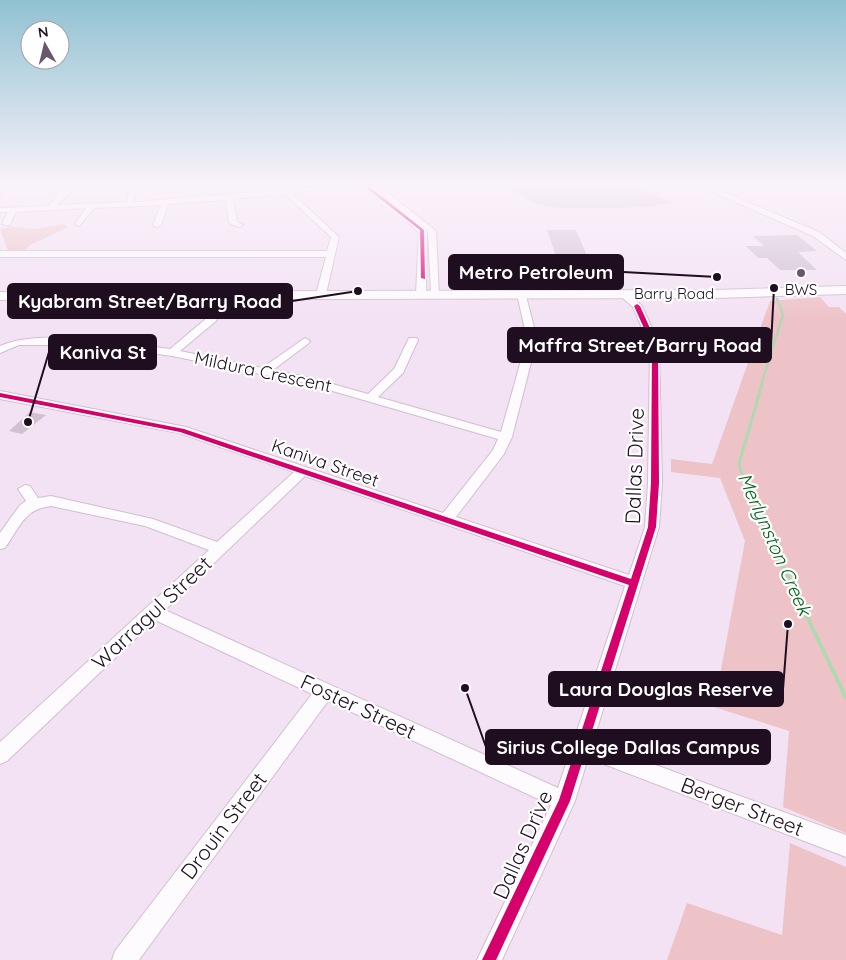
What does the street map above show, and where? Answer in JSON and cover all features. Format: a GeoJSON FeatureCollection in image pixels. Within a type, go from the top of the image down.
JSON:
{"type":"FeatureCollection","features":[{"type":"Feature","properties":{"kind":"main road","name":"Barry Road"},"geometry":{"type":"LineString","coordinates":[[0,294],[623,294],[636,300],[846,290]]}},
{"type":"Feature","properties":{"kind":"street"},"geometry":{"type":"LineString","coordinates":[[321,294],[334,237],[325,229]]}},
{"type":"Feature","properties":{"kind":"street"},"geometry":{"type":"LineString","coordinates":[[421,229],[423,232],[421,294]]}},
{"type":"Feature","properties":{"kind":"street"},"geometry":{"type":"LineString","coordinates":[[430,229],[432,233],[436,294]]}},
{"type":"Feature","properties":{"kind":"street"},"geometry":{"type":"LineString","coordinates":[[804,229],[816,234],[846,257]]}},
{"type":"Feature","properties":{"kind":"street"},"geometry":{"type":"LineString","coordinates":[[0,254],[330,254]]}},
{"type":"Feature","properties":{"kind":"street"},"geometry":{"type":"LineString","coordinates":[[172,353],[212,319],[225,294]]}},
{"type":"Feature","properties":{"kind":"street"},"geometry":{"type":"LineString","coordinates":[[446,520],[499,451],[506,437],[531,344],[522,294]]}},
{"type":"Feature","properties":{"kind":"street","name":"Dallas Drive"},"geometry":{"type":"LineString","coordinates":[[489,960],[564,801],[654,519],[653,340],[636,300]]}},
{"type":"Feature","properties":{"kind":"street"},"geometry":{"type":"LineString","coordinates":[[653,340],[685,341],[702,338]]}},
{"type":"Feature","properties":{"kind":"street","name":"Mildura Crescent"},"geometry":{"type":"LineString","coordinates":[[0,350],[13,340],[94,342],[172,353],[264,371],[370,398],[506,437]]}},
{"type":"Feature","properties":{"kind":"street"},"geometry":{"type":"LineString","coordinates":[[370,398],[399,371],[413,340]]}},
{"type":"Feature","properties":{"kind":"street"},"geometry":{"type":"LineString","coordinates":[[264,371],[304,341]]}},
{"type":"Feature","properties":{"kind":"street","name":"Kaniva Street"},"geometry":{"type":"LineString","coordinates":[[0,394],[182,430],[634,583]]}},
{"type":"Feature","properties":{"kind":"street","name":"Warragul Street"},"geometry":{"type":"LineString","coordinates":[[0,755],[304,471]]}},
{"type":"Feature","properties":{"kind":"street"},"geometry":{"type":"LineString","coordinates":[[25,489],[34,503]]}},
{"type":"Feature","properties":{"kind":"street"},"geometry":{"type":"LineString","coordinates":[[0,544],[21,512],[34,503],[51,501],[148,522],[220,549]]}},
{"type":"Feature","properties":{"kind":"street","name":"Foster Street"},"geometry":{"type":"LineString","coordinates":[[153,612],[564,801]]}},
{"type":"Feature","properties":{"kind":"street","name":"Drouin Street"},"geometry":{"type":"LineString","coordinates":[[124,960],[325,691]]}},
{"type":"Feature","properties":{"kind":"street","name":"Berger Street"},"geometry":{"type":"LineString","coordinates":[[582,747],[846,846]]}},
{"type":"Feature","properties":{"kind":"shaded area"},"geometry":{"type":"Polygon","coordinates":[[[0,229],[33,229],[64,229],[30,245],[21,254],[8,251],[0,229]]]}},
{"type":"Feature","properties":{"kind":"shaded area"},"geometry":{"type":"Polygon","coordinates":[[[820,297],[829,307],[839,307],[846,314],[846,833],[783,807],[789,731],[714,707],[745,541],[720,478],[671,472],[671,459],[712,464],[770,301],[820,297]]]}},
{"type":"Feature","properties":{"kind":"shaded area"},"geometry":{"type":"Polygon","coordinates":[[[790,843],[846,867],[846,960],[667,960],[687,903],[782,935],[790,843]]]}},
{"type":"Feature","properties":{"kind":"building"},"geometry":{"type":"Polygon","coordinates":[[[547,230],[576,230],[594,272],[583,272],[587,282],[565,282],[547,230]]]}},
{"type":"Feature","properties":{"kind":"building"},"geometry":{"type":"Polygon","coordinates":[[[797,235],[817,251],[798,252],[817,270],[780,270],[767,258],[758,258],[746,246],[764,246],[753,236],[797,235]]]}},
{"type":"Feature","properties":{"kind":"building"},"geometry":{"type":"Polygon","coordinates":[[[30,412],[46,415],[22,434],[9,431],[30,412]]]}},
{"type":"Feature","properties":{"kind":"waterway","name":"Merlynston Creek"},"geometry":{"type":"LineString","coordinates":[[761,385],[783,315],[777,299]]}},
{"type":"Feature","properties":{"kind":"waterway","name":"Merlynston Creek"},"geometry":{"type":"LineString","coordinates":[[762,384],[739,464],[746,489],[766,530]]}},
{"type":"Feature","properties":{"kind":"waterway","name":"Merlynston Creek"},"geometry":{"type":"LineString","coordinates":[[765,529],[846,698]]}},
{"type":"Feature","properties":{"kind":"cycle path"},"geometry":{"type":"LineString","coordinates":[[420,229],[423,278]]}},
{"type":"Feature","properties":{"kind":"cycle path"},"geometry":{"type":"LineString","coordinates":[[489,960],[564,801],[652,527],[655,483],[655,346],[637,306]]}},
{"type":"Feature","properties":{"kind":"cycle path"},"geometry":{"type":"LineString","coordinates":[[0,395],[182,430],[634,583]]}},
{"type":"Feature","properties":{"kind":"place","name":"BWS"},"geometry":{"type":"Point","coordinates":[801,273]}},
{"type":"Feature","properties":{"kind":"place","name":"Metro Petroleum"},"geometry":{"type":"Point","coordinates":[717,277]}},
{"type":"Feature","properties":{"kind":"place","name":"Maffra Street/Barry Road"},"geometry":{"type":"Point","coordinates":[774,288]}},
{"type":"Feature","properties":{"kind":"place","name":"Kyabram Street/Barry Road"},"geometry":{"type":"Point","coordinates":[358,291]}},
{"type":"Feature","properties":{"kind":"place","name":"Kaniva St"},"geometry":{"type":"Point","coordinates":[28,422]}},
{"type":"Feature","properties":{"kind":"place","name":"Laura Douglas Reserve"},"geometry":{"type":"Point","coordinates":[788,624]}},
{"type":"Feature","properties":{"kind":"place","name":"Sirius College Dallas Campus"},"geometry":{"type":"Point","coordinates":[465,688]}}]}
